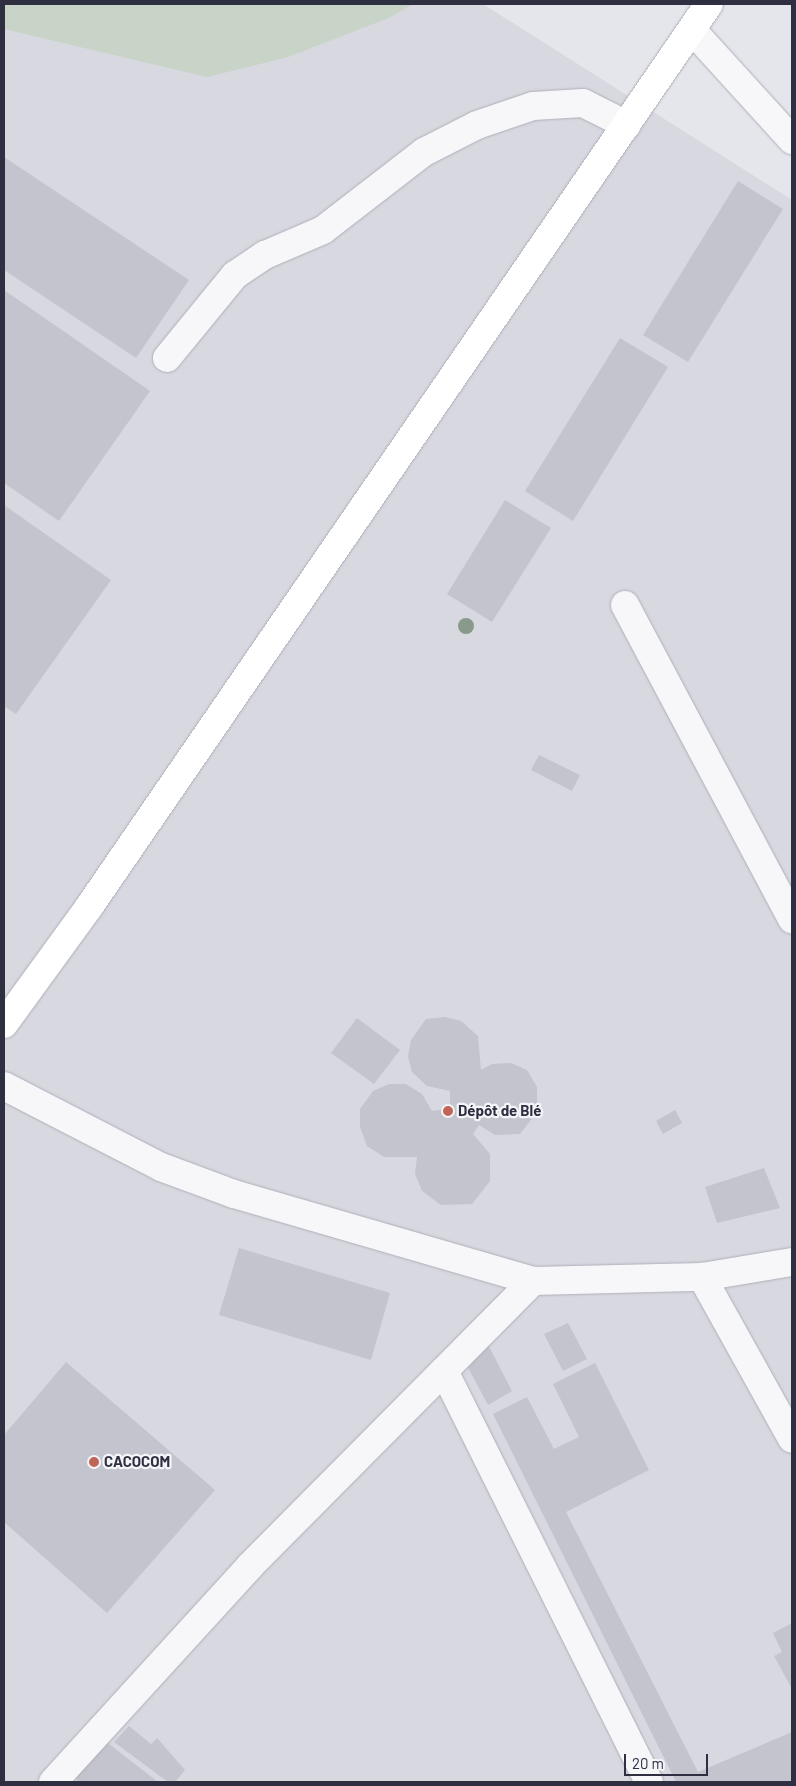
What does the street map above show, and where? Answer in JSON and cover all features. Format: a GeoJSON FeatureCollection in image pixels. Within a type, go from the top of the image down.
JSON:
{"type":"FeatureCollection","features":[{"type":"Feature","properties":{"kind":"highway"},"geometry":{"type":"LineString","coordinates":[[4,1024],[100,891],[709,4]]}},
{"type":"Feature","properties":{"kind":"street"},"geometry":{"type":"LineString","coordinates":[[692,30],[792,140]]}},
{"type":"Feature","properties":{"kind":"street"},"geometry":{"type":"LineString","coordinates":[[167,358],[235,275],[265,255],[322,230],[424,152],[477,125],[533,106],[583,103],[627,125]]}},
{"type":"Feature","properties":{"kind":"street"},"geometry":{"type":"LineString","coordinates":[[625,606],[792,918]]}},
{"type":"Feature","properties":{"kind":"street"},"geometry":{"type":"LineString","coordinates":[[4,1086],[161,1167],[234,1194],[533,1281],[702,1277],[792,1262]]}},
{"type":"Feature","properties":{"kind":"street"},"geometry":{"type":"LineString","coordinates":[[702,1277],[792,1439]]}},
{"type":"Feature","properties":{"kind":"street"},"geometry":{"type":"LineString","coordinates":[[53,1782],[250,1566],[533,1281]]}},
{"type":"Feature","properties":{"kind":"street"},"geometry":{"type":"LineString","coordinates":[[444,1371],[649,1782]]}},
{"type":"Feature","properties":{"kind":"shaded area"},"geometry":{"type":"Polygon","coordinates":[[[413,4],[483,4],[792,200],[792,1782],[4,1782],[4,29],[57,40],[391,17],[413,4]]]}},
{"type":"Feature","properties":{"kind":"green space"},"geometry":{"type":"Polygon","coordinates":[[[4,4],[413,4],[391,17],[288,57],[207,77],[4,29],[4,4]]]}},
{"type":"Feature","properties":{"kind":"building"},"geometry":{"type":"Polygon","coordinates":[[[4,157],[189,280],[136,358],[4,270],[4,157]]]}},
{"type":"Feature","properties":{"kind":"building"},"geometry":{"type":"Polygon","coordinates":[[[738,181],[783,209],[688,362],[643,335],[738,181]]]}},
{"type":"Feature","properties":{"kind":"building"},"geometry":{"type":"Polygon","coordinates":[[[4,290],[150,391],[59,521],[4,483],[4,290]]]}},
{"type":"Feature","properties":{"kind":"building"},"geometry":{"type":"Polygon","coordinates":[[[620,338],[668,367],[573,521],[525,491],[620,338]]]}},
{"type":"Feature","properties":{"kind":"building"},"geometry":{"type":"Polygon","coordinates":[[[505,500],[551,528],[492,622],[447,594],[505,500]]]}},
{"type":"Feature","properties":{"kind":"building"},"geometry":{"type":"Polygon","coordinates":[[[4,505],[111,580],[16,714],[4,706],[4,505]]]}},
{"type":"Feature","properties":{"kind":"building"},"geometry":{"type":"Polygon","coordinates":[[[539,755],[580,775],[572,791],[531,770],[539,755]]]}},
{"type":"Feature","properties":{"kind":"building","name":"Dépôt de Blé"},"geometry":{"type":"Polygon","coordinates":[[[445,1017],[461,1021],[478,1036],[481,1070],[492,1064],[511,1063],[527,1070],[537,1087],[537,1112],[520,1134],[495,1135],[479,1125],[473,1134],[490,1154],[490,1181],[472,1204],[441,1205],[422,1191],[415,1174],[417,1157],[384,1157],[367,1146],[360,1127],[360,1109],[373,1091],[389,1084],[406,1084],[422,1094],[432,1111],[450,1108],[450,1091],[427,1086],[412,1072],[408,1056],[411,1040],[426,1019],[445,1017]]]}},
{"type":"Feature","properties":{"kind":"building"},"geometry":{"type":"Polygon","coordinates":[[[357,1018],[400,1050],[374,1084],[331,1053],[357,1018]]]}},
{"type":"Feature","properties":{"kind":"building"},"geometry":{"type":"Polygon","coordinates":[[[675,1110],[682,1123],[663,1134],[656,1121],[675,1110]]]}},
{"type":"Feature","properties":{"kind":"building"},"geometry":{"type":"Polygon","coordinates":[[[764,1168],[780,1208],[717,1223],[705,1187],[764,1168]]]}},
{"type":"Feature","properties":{"kind":"building"},"geometry":{"type":"Polygon","coordinates":[[[239,1248],[390,1293],[371,1360],[219,1315],[239,1248]]]}},
{"type":"Feature","properties":{"kind":"building"},"geometry":{"type":"Polygon","coordinates":[[[568,1323],[587,1359],[563,1371],[544,1334],[568,1323]]]}},
{"type":"Feature","properties":{"kind":"building"},"geometry":{"type":"Polygon","coordinates":[[[481,1331],[512,1391],[488,1405],[456,1345],[481,1331]]]}},
{"type":"Feature","properties":{"kind":"building","name":"CACOCOM"},"geometry":{"type":"Polygon","coordinates":[[[66,1362],[215,1490],[107,1613],[4,1522],[4,1435],[66,1362]]]}},
{"type":"Feature","properties":{"kind":"building"},"geometry":{"type":"Polygon","coordinates":[[[595,1363],[649,1470],[566,1512],[698,1772],[792,1732],[792,1781],[676,1782],[493,1414],[527,1397],[554,1449],[579,1437],[553,1384],[595,1363]]]}},
{"type":"Feature","properties":{"kind":"building"},"geometry":{"type":"Polygon","coordinates":[[[792,1623],[792,1689],[774,1656],[782,1652],[773,1633],[792,1623]]]}},
{"type":"Feature","properties":{"kind":"building"},"geometry":{"type":"Polygon","coordinates":[[[129,1726],[151,1744],[157,1738],[185,1770],[175,1782],[168,1782],[114,1742],[129,1726]]]}},
{"type":"Feature","properties":{"kind":"building"},"geometry":{"type":"Polygon","coordinates":[[[104,1740],[158,1782],[80,1782],[73,1777],[104,1740]]]}},
{"type":"Feature","properties":{"kind":"place","name":"Dépôt de Blé"},"geometry":{"type":"Point","coordinates":[448,1111]}},
{"type":"Feature","properties":{"kind":"place","name":"CACOCOM"},"geometry":{"type":"Point","coordinates":[94,1462]}}]}
